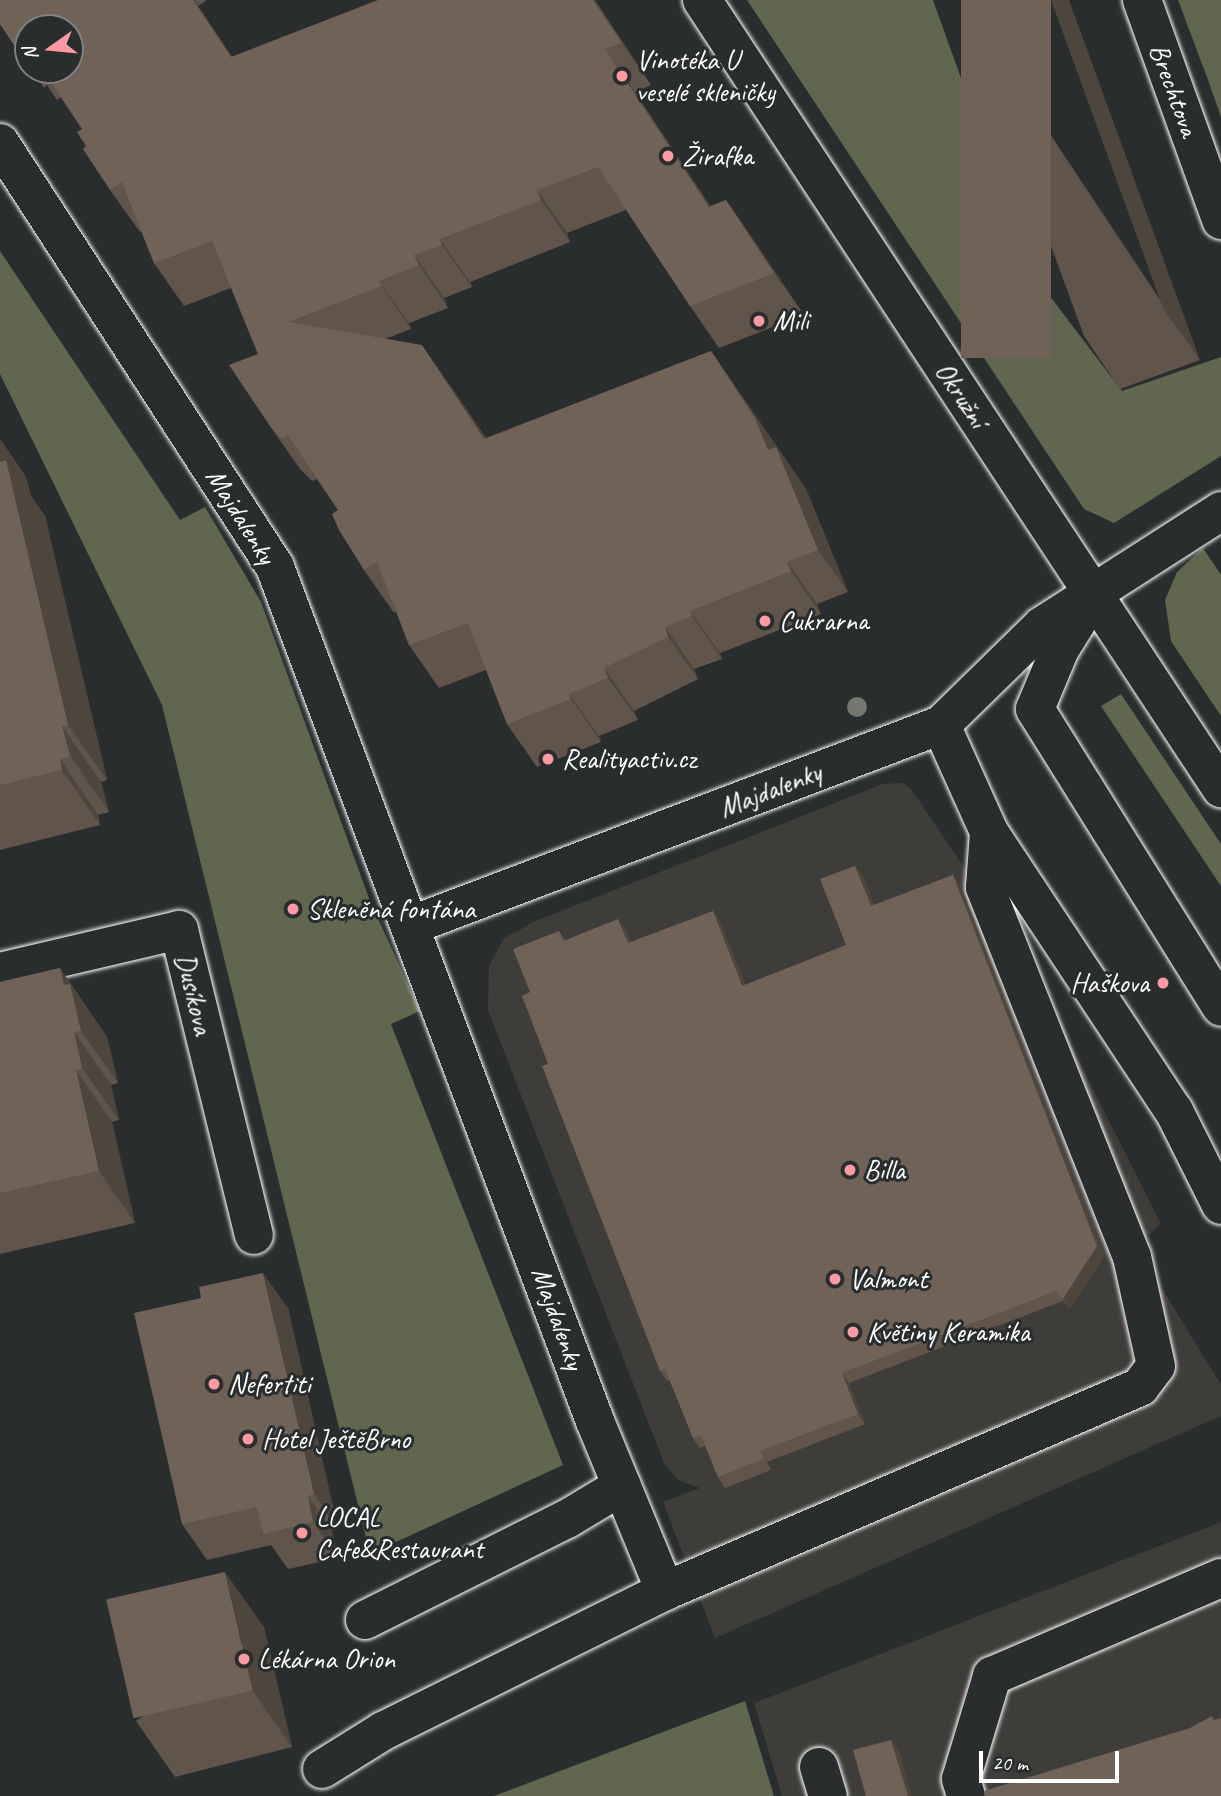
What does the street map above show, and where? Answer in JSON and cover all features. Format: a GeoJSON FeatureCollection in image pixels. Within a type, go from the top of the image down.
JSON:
{"type":"FeatureCollection","features":[{"type":"Feature","properties":{"kind":"street","name":"Okružní"},"geometry":{"type":"LineString","coordinates":[[702,0],[1221,788]]}},
{"type":"Feature","properties":{"kind":"street","name":"Brechtova"},"geometry":{"type":"LineString","coordinates":[[1142,0],[1221,219]]}},
{"type":"Feature","properties":{"kind":"street","name":"Majdalenky"},"geometry":{"type":"LineString","coordinates":[[0,143],[275,567],[622,1486],[665,1591]]}},
{"type":"Feature","properties":{"kind":"street"},"geometry":{"type":"LineString","coordinates":[[1221,511],[1093,596],[1060,649],[1035,709],[1221,1007]]}},
{"type":"Feature","properties":{"kind":"street","name":"Majdalenky"},"geometry":{"type":"LineString","coordinates":[[412,925],[941,725],[1042,626],[1093,596]]}},
{"type":"Feature","properties":{"kind":"street"},"geometry":{"type":"LineString","coordinates":[[941,725],[989,832],[1174,1111],[1221,1205]]}},
{"type":"Feature","properties":{"kind":"street"},"geometry":{"type":"LineString","coordinates":[[322,1769],[383,1731],[665,1591],[1140,1387],[1156,1366],[1152,1334],[1132,1257],[985,887],[989,832]]}},
{"type":"Feature","properties":{"kind":"street","name":"Dusíkova"},"geometry":{"type":"LineString","coordinates":[[0,972],[178,930],[254,1235]]}},
{"type":"Feature","properties":{"kind":"street"},"geometry":{"type":"LineString","coordinates":[[365,1620],[567,1519],[622,1486]]}},
{"type":"Feature","properties":{"kind":"street"},"geometry":{"type":"LineString","coordinates":[[966,1796],[961,1779],[992,1676],[1221,1578]]}},
{"type":"Feature","properties":{"kind":"shaded area"},"geometry":{"type":"Polygon","coordinates":[[[902,783],[911,789],[976,885],[1049,1002],[1161,1224],[1136,1246],[1221,1385],[1221,1416],[715,1638],[663,1502],[700,1488],[678,1480],[664,1463],[488,1010],[489,966],[504,938],[536,921],[883,784],[902,783]]]}},
{"type":"Feature","properties":{"kind":"shaded area"},"geometry":{"type":"Polygon","coordinates":[[[1221,1522],[1221,1796],[782,1796],[754,1703],[1221,1522]]]}},
{"type":"Feature","properties":{"kind":"green space"},"geometry":{"type":"Polygon","coordinates":[[[747,0],[933,0],[991,162],[978,167],[1006,246],[1020,242],[1030,270],[1122,391],[1221,357],[1221,456],[1114,523],[1084,509],[747,0]]]}},
{"type":"Feature","properties":{"kind":"green space"},"geometry":{"type":"Polygon","coordinates":[[[1178,0],[1221,0],[1221,117],[1208,80],[1178,0]]]}},
{"type":"Feature","properties":{"kind":"green space"},"geometry":{"type":"Polygon","coordinates":[[[0,251],[180,520],[205,507],[261,602],[370,901],[420,1011],[391,1024],[563,1465],[370,1554],[162,705],[0,374],[0,251]]]}},
{"type":"Feature","properties":{"kind":"green space"},"geometry":{"type":"Polygon","coordinates":[[[1203,548],[1221,575],[1221,716],[1171,641],[1165,600],[1177,572],[1203,548]]]}},
{"type":"Feature","properties":{"kind":"green space"},"geometry":{"type":"Polygon","coordinates":[[[1121,694],[1221,844],[1221,886],[1101,706],[1121,694]]]}},
{"type":"Feature","properties":{"kind":"green space"},"geometry":{"type":"Polygon","coordinates":[[[745,1701],[774,1796],[494,1796],[745,1701]]]}},
{"type":"Feature","properties":{"kind":"building"},"geometry":{"type":"Polygon","coordinates":[[[0,0],[193,0],[231,57],[378,0],[593,0],[622,43],[605,49],[709,207],[726,200],[774,273],[690,306],[598,167],[537,190],[541,200],[440,239],[442,245],[414,255],[419,265],[379,281],[382,286],[288,322],[422,345],[484,439],[711,351],[755,418],[768,450],[776,447],[818,550],[787,562],[791,571],[690,611],[692,616],[665,627],[668,637],[604,668],[608,678],[569,694],[571,699],[507,724],[468,623],[409,645],[377,562],[364,570],[332,514],[338,510],[288,435],[282,439],[270,426],[229,365],[258,354],[212,241],[154,263],[122,182],[110,190],[83,149],[86,146],[77,132],[82,129],[52,84],[84,84],[84,14],[14,14],[14,45],[0,24],[0,0]]]}},
{"type":"Feature","properties":{"kind":"building"},"geometry":{"type":"Polygon","coordinates":[[[961,0],[1051,0],[1051,358],[961,358],[961,0]]]}},
{"type":"Feature","properties":{"kind":"building"},"geometry":{"type":"Polygon","coordinates":[[[6,460],[68,725],[62,726],[70,756],[60,759],[62,770],[0,785],[0,462],[6,460]]]}},
{"type":"Feature","properties":{"kind":"building"},"geometry":{"type":"Polygon","coordinates":[[[855,866],[871,906],[953,875],[1097,1246],[1063,1299],[1056,1291],[842,1373],[858,1414],[760,1451],[764,1459],[718,1477],[701,1435],[693,1438],[665,1369],[660,1371],[542,1066],[548,1064],[522,996],[530,992],[513,949],[559,931],[563,941],[618,919],[628,943],[713,911],[742,986],[846,945],[820,879],[855,866]]]}},
{"type":"Feature","properties":{"kind":"building"},"geometry":{"type":"Polygon","coordinates":[[[60,968],[64,985],[70,984],[81,1031],[74,1032],[82,1068],[76,1070],[99,1171],[0,1193],[0,982],[60,968]]]}},
{"type":"Feature","properties":{"kind":"building","name":"Hotel JeštěBrno"},"geometry":{"type":"Polygon","coordinates":[[[263,1273],[314,1494],[308,1496],[313,1522],[263,1534],[257,1507],[182,1524],[134,1313],[201,1298],[199,1287],[263,1273]]]}},
{"type":"Feature","properties":{"kind":"building"},"geometry":{"type":"Polygon","coordinates":[[[225,1572],[252,1691],[134,1718],[106,1599],[225,1572]]]}},
{"type":"Feature","properties":{"kind":"building"},"geometry":{"type":"Polygon","coordinates":[[[1212,1716],[1214,1720],[1221,1718],[1221,1796],[985,1796],[984,1791],[1190,1728],[1212,1716]]]}},
{"type":"Feature","properties":{"kind":"building"},"geometry":{"type":"Polygon","coordinates":[[[891,1740],[908,1796],[866,1796],[853,1750],[891,1740]]]}},
{"type":"Feature","properties":{"kind":"place","name":"Vinotéka U veselé skleničky"},"geometry":{"type":"Point","coordinates":[622,76]}},
{"type":"Feature","properties":{"kind":"place","name":"Žirafka"},"geometry":{"type":"Point","coordinates":[668,156]}},
{"type":"Feature","properties":{"kind":"place","name":"Mili"},"geometry":{"type":"Point","coordinates":[759,321]}},
{"type":"Feature","properties":{"kind":"place","name":"Cukrarna"},"geometry":{"type":"Point","coordinates":[765,621]}},
{"type":"Feature","properties":{"kind":"place","name":"Realityactiv.cz"},"geometry":{"type":"Point","coordinates":[548,759]}},
{"type":"Feature","properties":{"kind":"place","name":"Skleněná fontána"},"geometry":{"type":"Point","coordinates":[293,909]}},
{"type":"Feature","properties":{"kind":"place","name":"Haškova"},"geometry":{"type":"Point","coordinates":[1163,983]}},
{"type":"Feature","properties":{"kind":"place","name":"Billa"},"geometry":{"type":"Point","coordinates":[850,1170]}},
{"type":"Feature","properties":{"kind":"place","name":"Valmont"},"geometry":{"type":"Point","coordinates":[835,1279]}},
{"type":"Feature","properties":{"kind":"place","name":"Květiny Keramika"},"geometry":{"type":"Point","coordinates":[853,1332]}},
{"type":"Feature","properties":{"kind":"place","name":"Nefertiti"},"geometry":{"type":"Point","coordinates":[214,1384]}},
{"type":"Feature","properties":{"kind":"place","name":"Hotel JeštěBrno"},"geometry":{"type":"Point","coordinates":[248,1439]}},
{"type":"Feature","properties":{"kind":"place","name":"LOCAL Cafe&Restaurant"},"geometry":{"type":"Point","coordinates":[302,1533]}},
{"type":"Feature","properties":{"kind":"place","name":"Lékárna Orion"},"geometry":{"type":"Point","coordinates":[244,1659]}}]}
